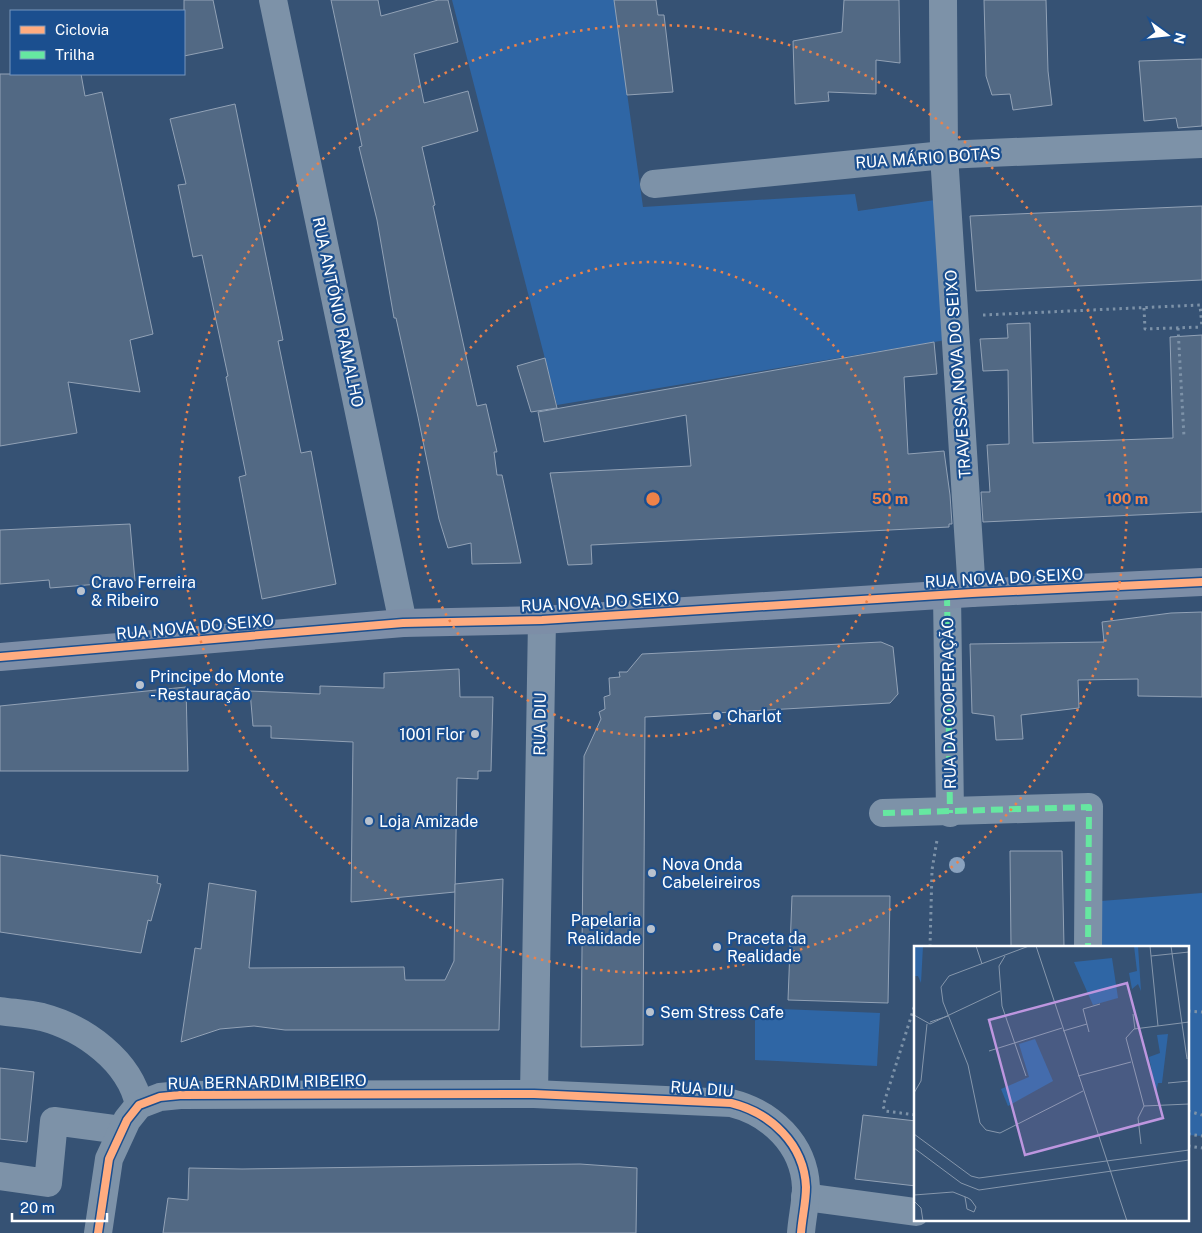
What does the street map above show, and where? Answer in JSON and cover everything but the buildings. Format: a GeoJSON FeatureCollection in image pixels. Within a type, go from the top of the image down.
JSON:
{"type":"FeatureCollection","features":[{"type":"Feature","properties":{"kind":"main road","name":"RUA NOVA DO SEIXO"},"geometry":{"type":"LineString","coordinates":[[0,657],[403,623],[542,620],[959,593],[1202,582]]}},
{"type":"Feature","properties":{"kind":"street","name":"RUA ANTÓNIO RAMALHO"},"geometry":{"type":"LineString","coordinates":[[273,0],[403,623]]}},
{"type":"Feature","properties":{"kind":"street","name":"TRAVESSA NOVA DO SEIXO"},"geometry":{"type":"LineString","coordinates":[[942,0],[944,154],[955,317],[959,593]]}},
{"type":"Feature","properties":{"kind":"street","name":"RUA MÁRIO BOTAS"},"geometry":{"type":"LineString","coordinates":[[654,184],[944,154],[1202,144]]}},
{"type":"Feature","properties":{"kind":"street","name":"RUA DA COOPERAÇÃO"},"geometry":{"type":"LineString","coordinates":[[950,813],[959,593]]}},
{"type":"Feature","properties":{"kind":"street","name":"RUA DIU"},"geometry":{"type":"LineString","coordinates":[[542,620],[534,1094],[731,1103],[744,1106],[769,1119],[790,1140],[804,1169],[805,1197],[801,1233]]}},
{"type":"Feature","properties":{"kind":"street"},"geometry":{"type":"LineString","coordinates":[[883,813],[950,813],[1089,807],[1088,946]]}},
{"type":"Feature","properties":{"kind":"street"},"geometry":{"type":"LineString","coordinates":[[0,1011],[32,1015],[54,1021],[103,1049],[130,1077],[136,1090],[139,1104],[122,1130],[109,1158],[98,1233]]}},
{"type":"Feature","properties":{"kind":"street","name":"RUA BERNARDIM RIBEIRO"},"geometry":{"type":"LineString","coordinates":[[139,1104],[160,1097],[180,1095],[534,1094]]}},
{"type":"Feature","properties":{"kind":"street"},"geometry":{"type":"LineString","coordinates":[[0,1176],[48,1183],[54,1121],[122,1130]]}},
{"type":"Feature","properties":{"kind":"street"},"geometry":{"type":"LineString","coordinates":[[805,1197],[914,1212]]}},
{"type":"Feature","properties":{"kind":"path"},"geometry":{"type":"LineString","coordinates":[[955,317],[1200,305],[1202,327],[1145,330],[1144,308]]}},
{"type":"Feature","properties":{"kind":"path"},"geometry":{"type":"LineString","coordinates":[[1178,328],[1184,437]]}},
{"type":"Feature","properties":{"kind":"path"},"geometry":{"type":"LineString","coordinates":[[930,946],[933,854],[937,839],[950,813]]}},
{"type":"Feature","properties":{"kind":"path"},"geometry":{"type":"LineString","coordinates":[[914,1008],[883,1106],[885,1110],[914,1115]]}},
{"type":"Feature","properties":{"kind":"shaded area"},"geometry":{"type":"Polygon","coordinates":[[[452,0],[614,0],[643,207],[855,194],[858,211],[935,200],[946,340],[557,405],[452,0]]]}},
{"type":"Feature","properties":{"kind":"shaded area"},"geometry":{"type":"Polygon","coordinates":[[[1202,893],[1202,1136],[1190,1135],[1190,946],[1100,946],[1101,901],[1202,893]]]}},
{"type":"Feature","properties":{"kind":"shaded area"},"geometry":{"type":"Polygon","coordinates":[[[755,1008],[880,1013],[877,1066],[755,1060],[755,1008]]]}},
{"type":"Feature","properties":{"kind":"marked path"},"geometry":{"type":"LineString","coordinates":[[947,594],[950,813]]}},
{"type":"Feature","properties":{"kind":"marked path"},"geometry":{"type":"LineString","coordinates":[[883,813],[1089,807],[1088,946]]}},
{"type":"Feature","properties":{"kind":"cycle path"},"geometry":{"type":"LineString","coordinates":[[0,657],[403,623],[542,620],[972,593],[1202,582]]}},
{"type":"Feature","properties":{"kind":"cycle path"},"geometry":{"type":"LineString","coordinates":[[98,1233],[109,1159],[127,1120],[139,1105],[160,1097],[180,1095],[534,1094],[731,1103],[759,1114],[772,1123],[792,1144],[804,1171],[806,1187],[801,1233]]}},
{"type":"Feature","properties":{"kind":"place","name":"Cravo Ferreira & Ribeiro"},"geometry":{"type":"Point","coordinates":[81,591]}},
{"type":"Feature","properties":{"kind":"place","name":"Principe do Monte - Restauração"},"geometry":{"type":"Point","coordinates":[140,685]}},
{"type":"Feature","properties":{"kind":"place","name":"Charlot"},"geometry":{"type":"Point","coordinates":[717,716]}},
{"type":"Feature","properties":{"kind":"place","name":"1001 Flor"},"geometry":{"type":"Point","coordinates":[475,734]}},
{"type":"Feature","properties":{"kind":"place","name":"Loja Amizade"},"geometry":{"type":"Point","coordinates":[369,821]}},
{"type":"Feature","properties":{"kind":"place","name":"Nova Onda Cabeleireiros"},"geometry":{"type":"Point","coordinates":[652,873]}},
{"type":"Feature","properties":{"kind":"place","name":"Papelaria Realidade"},"geometry":{"type":"Point","coordinates":[651,929]}},
{"type":"Feature","properties":{"kind":"place","name":"Praceta da Realidade"},"geometry":{"type":"Point","coordinates":[717,947]}},
{"type":"Feature","properties":{"kind":"place","name":"Sem Stress Cafe"},"geometry":{"type":"Point","coordinates":[650,1012]}}]}
